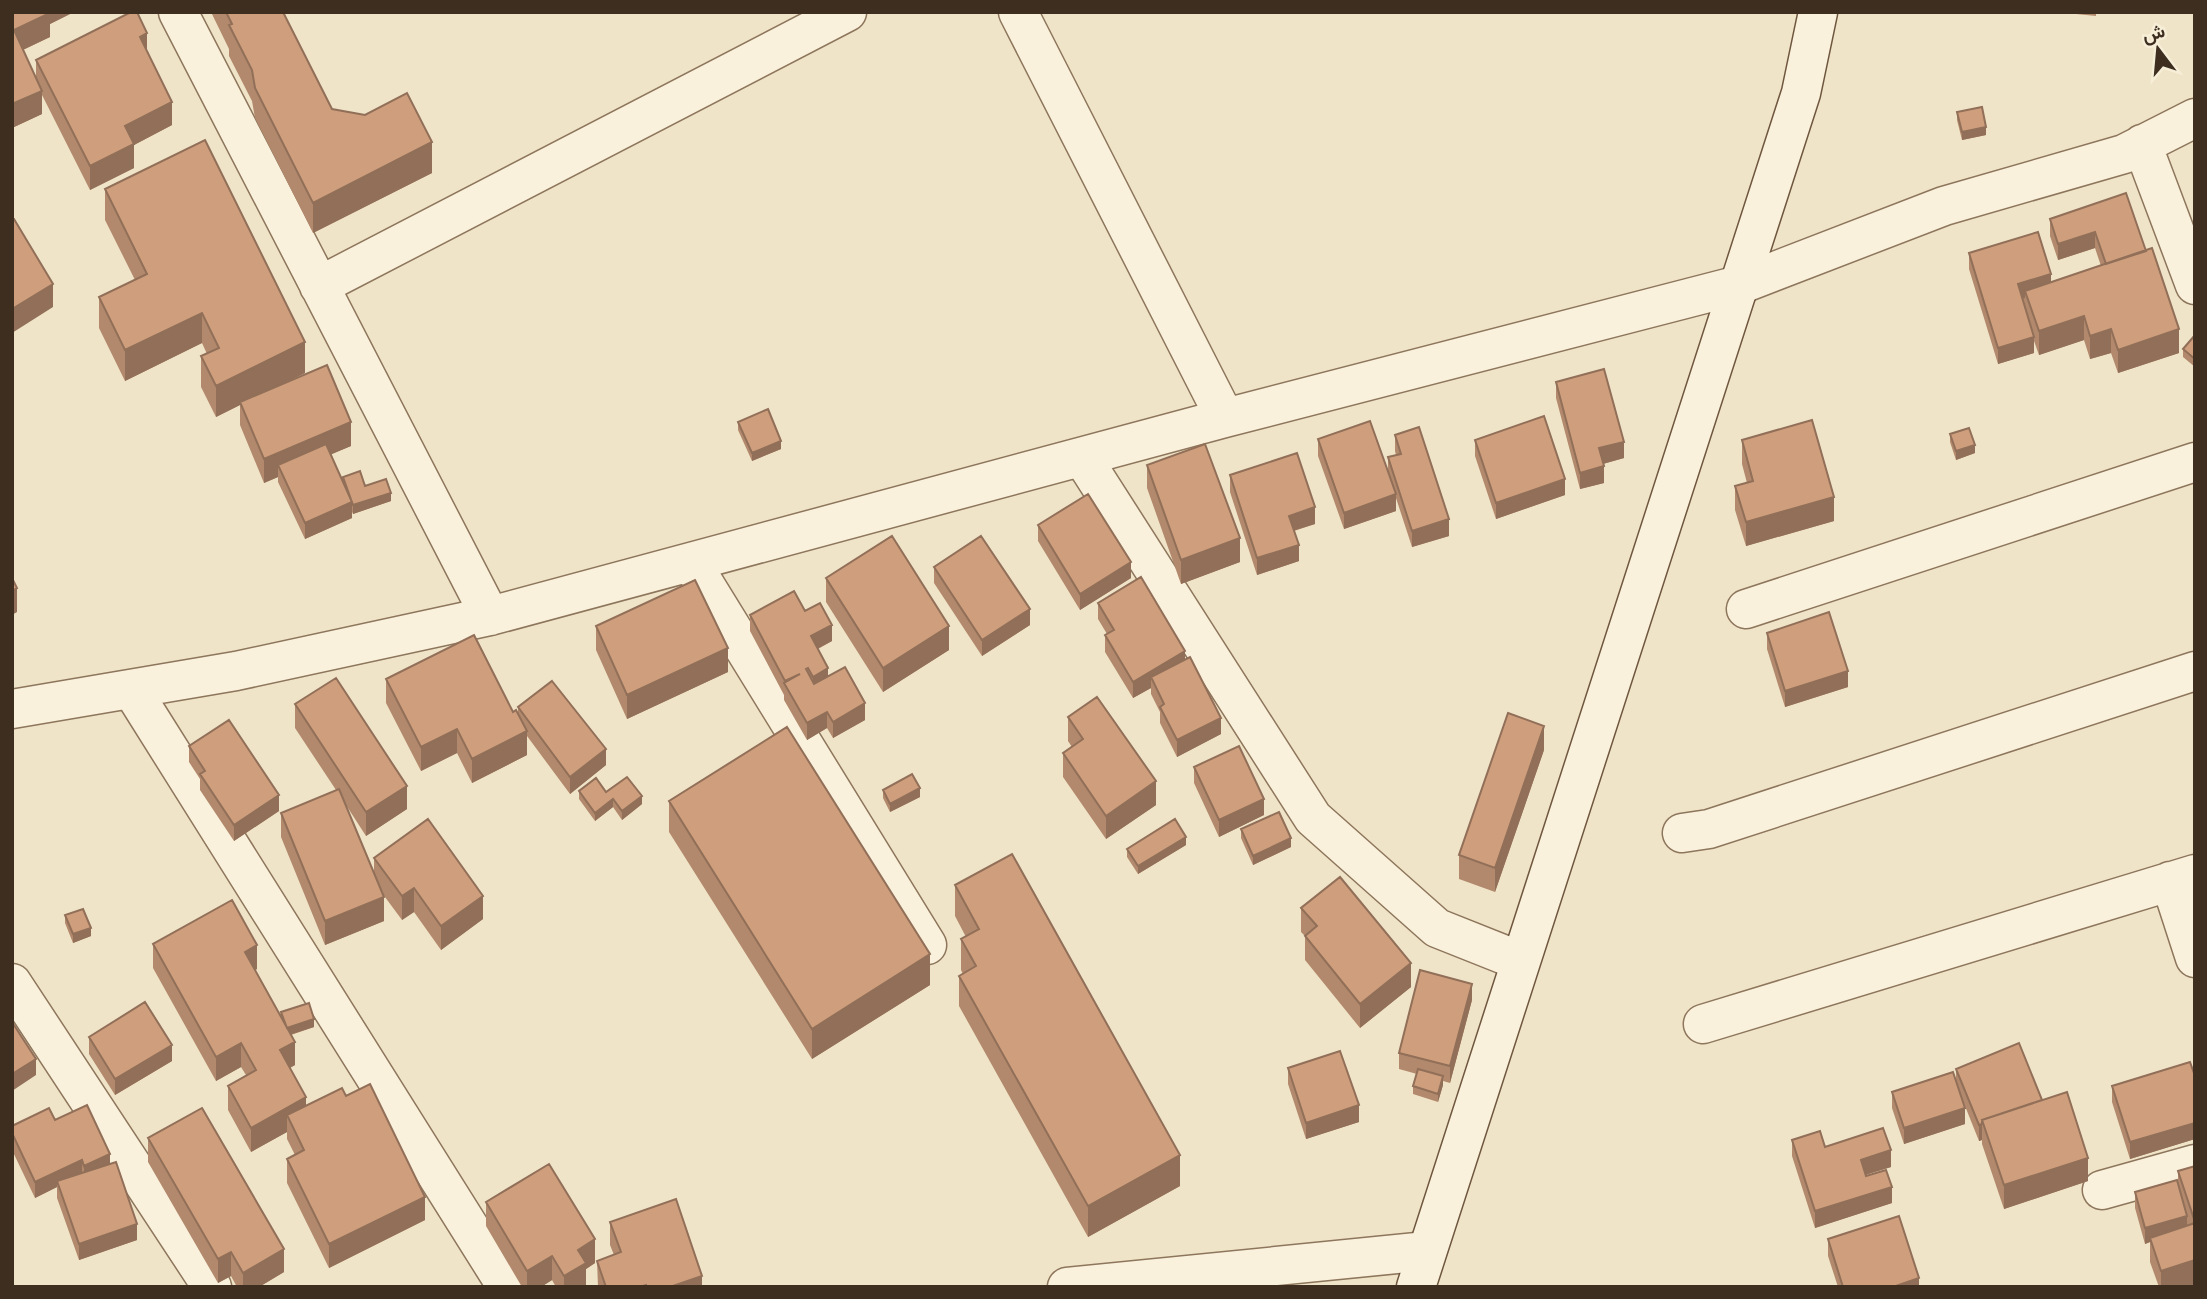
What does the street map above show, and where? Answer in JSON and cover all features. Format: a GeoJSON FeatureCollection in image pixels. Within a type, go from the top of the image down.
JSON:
{"type":"FeatureCollection","features":[{"type":"Feature","properties":{"kind":"street"},"geometry":{"type":"LineString","coordinates":[[178,12],[490,616]]}},
{"type":"Feature","properties":{"kind":"street"},"geometry":{"type":"LineString","coordinates":[[319,286],[847,12]]}},
{"type":"Feature","properties":{"kind":"street"},"geometry":{"type":"LineString","coordinates":[[1018,12],[1225,418]]}},
{"type":"Feature","properties":{"kind":"street"},"geometry":{"type":"LineString","coordinates":[[1416,1287],[1801,93],[1818,12]]}},
{"type":"Feature","properties":{"kind":"street"},"geometry":{"type":"LineString","coordinates":[[12,709],[300,659],[490,616],[1225,418],[1739,285],[1944,206],[2124,154],[2195,118]]}},
{"type":"Feature","properties":{"kind":"street"},"geometry":{"type":"LineString","coordinates":[[2142,145],[2195,285]]}},
{"type":"Feature","properties":{"kind":"street"},"geometry":{"type":"LineString","coordinates":[[1082,457],[1313,818],[1437,928],[1520,961]]}},
{"type":"Feature","properties":{"kind":"street"},"geometry":{"type":"LineString","coordinates":[[1746,609],[2195,463]]}},
{"type":"Feature","properties":{"kind":"street"},"geometry":{"type":"LineString","coordinates":[[691,562],[927,945]]}},
{"type":"Feature","properties":{"kind":"street"},"geometry":{"type":"LineString","coordinates":[[1682,833],[1709,829],[2195,671]]}},
{"type":"Feature","properties":{"kind":"street"},"geometry":{"type":"LineString","coordinates":[[132,690],[507,1287]]}},
{"type":"Feature","properties":{"kind":"street"},"geometry":{"type":"LineString","coordinates":[[1703,1024],[2183,878],[2195,958]]}},
{"type":"Feature","properties":{"kind":"street"},"geometry":{"type":"LineString","coordinates":[[12,983],[212,1287]]}},
{"type":"Feature","properties":{"kind":"street"},"geometry":{"type":"LineString","coordinates":[[2102,1190],[2195,1164]]}},
{"type":"Feature","properties":{"kind":"street"},"geometry":{"type":"LineString","coordinates":[[1067,1287],[1427,1251]]}},
{"type":"Feature","properties":{"kind":"building"},"geometry":{"type":"Polygon","coordinates":[[[12,12],[50,13],[14,30],[42,91],[12,104],[12,12]]]}},
{"type":"Feature","properties":{"kind":"building"},"geometry":{"type":"Polygon","coordinates":[[[131,12],[137,12],[147,33],[140,37],[172,102],[125,126],[134,144],[90,166],[36,60],[131,12]]]}},
{"type":"Feature","properties":{"kind":"building"},"geometry":{"type":"Polygon","coordinates":[[[226,12],[283,12],[332,109],[365,115],[407,93],[432,142],[313,203],[255,88],[252,70],[229,25],[232,24],[226,12]]]}},
{"type":"Feature","properties":{"kind":"building"},"geometry":{"type":"Polygon","coordinates":[[[1982,107],[1986,127],[1962,132],[1957,112],[1982,107]]]}},
{"type":"Feature","properties":{"kind":"building"},"geometry":{"type":"Polygon","coordinates":[[[205,140],[305,342],[216,386],[201,356],[219,348],[202,313],[125,350],[99,297],[147,274],[105,189],[205,140]]]}},
{"type":"Feature","properties":{"kind":"building"},"geometry":{"type":"Polygon","coordinates":[[[2126,193],[2146,251],[2106,264],[2095,232],[2058,244],[2050,219],[2126,193]]]}},
{"type":"Feature","properties":{"kind":"building"},"geometry":{"type":"Polygon","coordinates":[[[12,219],[53,284],[12,309],[12,219]]]}},
{"type":"Feature","properties":{"kind":"building"},"geometry":{"type":"Polygon","coordinates":[[[2038,232],[2051,274],[2018,284],[2034,337],[1998,348],[1969,253],[2038,232]]]}},
{"type":"Feature","properties":{"kind":"building"},"geometry":{"type":"Polygon","coordinates":[[[2152,248],[2179,329],[2118,350],[2111,329],[2090,336],[2084,316],[2039,331],[2025,291],[2152,248]]]}},
{"type":"Feature","properties":{"kind":"building"},"geometry":{"type":"Polygon","coordinates":[[[2195,335],[2195,359],[2183,349],[2195,335]]]}},
{"type":"Feature","properties":{"kind":"building"},"geometry":{"type":"Polygon","coordinates":[[[327,365],[351,422],[264,459],[240,402],[327,365]]]}},
{"type":"Feature","properties":{"kind":"building"},"geometry":{"type":"Polygon","coordinates":[[[1604,369],[1624,442],[1599,448],[1604,466],[1580,473],[1556,382],[1604,369]]]}},
{"type":"Feature","properties":{"kind":"building"},"geometry":{"type":"Polygon","coordinates":[[[768,409],[781,441],[752,453],[738,422],[768,409]]]}},
{"type":"Feature","properties":{"kind":"building"},"geometry":{"type":"Polygon","coordinates":[[[1544,416],[1565,479],[1496,503],[1475,440],[1544,416]]]}},
{"type":"Feature","properties":{"kind":"building"},"geometry":{"type":"Polygon","coordinates":[[[1812,420],[1834,497],[1746,522],[1735,486],[1753,481],[1742,440],[1812,420]]]}},
{"type":"Feature","properties":{"kind":"building"},"geometry":{"type":"Polygon","coordinates":[[[1370,421],[1396,494],[1344,513],[1318,439],[1370,421]]]}},
{"type":"Feature","properties":{"kind":"building"},"geometry":{"type":"Polygon","coordinates":[[[1419,427],[1449,519],[1412,531],[1388,457],[1401,454],[1395,435],[1419,427]]]}},
{"type":"Feature","properties":{"kind":"building"},"geometry":{"type":"Polygon","coordinates":[[[1969,428],[1975,445],[1956,451],[1950,434],[1969,428]]]}},
{"type":"Feature","properties":{"kind":"building"},"geometry":{"type":"Polygon","coordinates":[[[326,444],[352,502],[305,523],[278,465],[326,444]]]}},
{"type":"Feature","properties":{"kind":"building"},"geometry":{"type":"Polygon","coordinates":[[[1205,444],[1240,538],[1181,560],[1147,465],[1205,444]]]}},
{"type":"Feature","properties":{"kind":"building"},"geometry":{"type":"Polygon","coordinates":[[[1297,453],[1315,507],[1289,516],[1299,545],[1257,558],[1230,475],[1297,453]]]}},
{"type":"Feature","properties":{"kind":"building"},"geometry":{"type":"Polygon","coordinates":[[[360,471],[365,486],[386,479],[391,493],[353,505],[343,477],[360,471]]]}},
{"type":"Feature","properties":{"kind":"building"},"geometry":{"type":"Polygon","coordinates":[[[1088,494],[1131,562],[1080,594],[1038,525],[1088,494]]]}},
{"type":"Feature","properties":{"kind":"building"},"geometry":{"type":"Polygon","coordinates":[[[892,536],[949,626],[883,668],[826,578],[892,536]]]}},
{"type":"Feature","properties":{"kind":"building"},"geometry":{"type":"Polygon","coordinates":[[[981,536],[1030,609],[982,640],[934,567],[981,536]]]}},
{"type":"Feature","properties":{"kind":"building"},"geometry":{"type":"Polygon","coordinates":[[[1141,577],[1185,651],[1133,682],[1105,635],[1114,630],[1098,603],[1141,577]]]}},
{"type":"Feature","properties":{"kind":"building"},"geometry":{"type":"Polygon","coordinates":[[[12,578],[17,588],[12,591],[12,578]]]}},
{"type":"Feature","properties":{"kind":"building"},"geometry":{"type":"Polygon","coordinates":[[[695,580],[728,648],[627,695],[596,626],[695,580]]]}},
{"type":"Feature","properties":{"kind":"building"},"geometry":{"type":"Polygon","coordinates":[[[794,591],[805,611],[820,603],[832,625],[811,636],[828,668],[813,677],[808,668],[806,669],[814,684],[845,667],[865,703],[833,722],[827,712],[807,723],[784,683],[800,674],[785,681],[750,615],[794,591]]]}},
{"type":"Feature","properties":{"kind":"building"},"geometry":{"type":"Polygon","coordinates":[[[1829,612],[1848,671],[1785,691],[1767,633],[1829,612]]]}},
{"type":"Feature","properties":{"kind":"building"},"geometry":{"type":"Polygon","coordinates":[[[474,635],[513,712],[516,710],[527,731],[472,759],[457,729],[421,747],[386,679],[474,635]]]}},
{"type":"Feature","properties":{"kind":"building"},"geometry":{"type":"Polygon","coordinates":[[[1190,657],[1221,718],[1177,740],[1160,707],[1164,704],[1151,677],[1190,657]]]}},
{"type":"Feature","properties":{"kind":"building"},"geometry":{"type":"Polygon","coordinates":[[[336,678],[407,786],[366,812],[295,704],[336,678]]]}},
{"type":"Feature","properties":{"kind":"building"},"geometry":{"type":"Polygon","coordinates":[[[552,681],[606,749],[570,777],[518,707],[552,681]]]}},
{"type":"Feature","properties":{"kind":"building"},"geometry":{"type":"Polygon","coordinates":[[[1097,697],[1156,781],[1106,816],[1063,753],[1083,739],[1068,717],[1097,697]]]}},
{"type":"Feature","properties":{"kind":"building"},"geometry":{"type":"Polygon","coordinates":[[[1508,713],[1544,726],[1495,868],[1459,855],[1508,713]]]}},
{"type":"Feature","properties":{"kind":"building"},"geometry":{"type":"Polygon","coordinates":[[[229,720],[279,795],[234,825],[200,774],[205,771],[189,746],[229,720]]]}},
{"type":"Feature","properties":{"kind":"building"},"geometry":{"type":"Polygon","coordinates":[[[787,727],[930,954],[812,1029],[669,801],[787,727]]]}},
{"type":"Feature","properties":{"kind":"building"},"geometry":{"type":"Polygon","coordinates":[[[1239,746],[1264,799],[1219,820],[1194,767],[1239,746]]]}},
{"type":"Feature","properties":{"kind":"building"},"geometry":{"type":"Polygon","coordinates":[[[912,774],[920,788],[890,804],[883,790],[912,774]]]}},
{"type":"Feature","properties":{"kind":"building"},"geometry":{"type":"Polygon","coordinates":[[[627,777],[642,796],[622,811],[613,799],[595,813],[579,791],[596,778],[606,792],[627,777]]]}},
{"type":"Feature","properties":{"kind":"building"},"geometry":{"type":"Polygon","coordinates":[[[339,789],[384,897],[325,921],[281,813],[339,789]]]}},
{"type":"Feature","properties":{"kind":"building"},"geometry":{"type":"Polygon","coordinates":[[[1279,812],[1291,838],[1253,856],[1241,829],[1279,812]]]}},
{"type":"Feature","properties":{"kind":"building"},"geometry":{"type":"Polygon","coordinates":[[[428,819],[483,896],[441,926],[414,888],[402,896],[374,858],[428,819]]]}},
{"type":"Feature","properties":{"kind":"building"},"geometry":{"type":"Polygon","coordinates":[[[1175,819],[1186,837],[1138,866],[1127,849],[1175,819]]]}},
{"type":"Feature","properties":{"kind":"building"},"geometry":{"type":"Polygon","coordinates":[[[1012,854],[1180,1155],[1088,1206],[959,976],[976,966],[961,939],[979,929],[955,885],[1012,854]]]}},
{"type":"Feature","properties":{"kind":"building"},"geometry":{"type":"Polygon","coordinates":[[[1340,877],[1411,963],[1360,1004],[1305,936],[1317,926],[1301,908],[1340,877]]]}},
{"type":"Feature","properties":{"kind":"building"},"geometry":{"type":"Polygon","coordinates":[[[232,900],[257,945],[245,952],[295,1042],[280,1050],[306,1097],[251,1128],[228,1086],[256,1070],[241,1043],[216,1057],[153,944],[232,900]]]}},
{"type":"Feature","properties":{"kind":"building"},"geometry":{"type":"Polygon","coordinates":[[[83,909],[91,928],[73,934],[65,915],[83,909]]]}},
{"type":"Feature","properties":{"kind":"building"},"geometry":{"type":"Polygon","coordinates":[[[1420,970],[1472,984],[1450,1066],[1399,1053],[1420,970]]]}},
{"type":"Feature","properties":{"kind":"building"},"geometry":{"type":"Polygon","coordinates":[[[145,1002],[172,1045],[115,1079],[89,1037],[145,1002]]]}},
{"type":"Feature","properties":{"kind":"building"},"geometry":{"type":"Polygon","coordinates":[[[309,1003],[314,1019],[287,1028],[281,1012],[309,1003]]]}},
{"type":"Feature","properties":{"kind":"building"},"geometry":{"type":"Polygon","coordinates":[[[12,1022],[36,1059],[12,1074],[12,1022]]]}},
{"type":"Feature","properties":{"kind":"building"},"geometry":{"type":"Polygon","coordinates":[[[2019,1043],[2042,1100],[1982,1120],[1979,1125],[1956,1069],[2019,1043]]]}},
{"type":"Feature","properties":{"kind":"building"},"geometry":{"type":"Polygon","coordinates":[[[1340,1051],[1359,1105],[1306,1123],[1288,1068],[1340,1051]]]}},
{"type":"Feature","properties":{"kind":"building"},"geometry":{"type":"Polygon","coordinates":[[[2190,1062],[2195,1076],[2195,1123],[2130,1142],[2112,1086],[2190,1062]]]}},
{"type":"Feature","properties":{"kind":"building"},"geometry":{"type":"Polygon","coordinates":[[[1418,1069],[1443,1076],[1438,1094],[1413,1086],[1418,1069]]]}},
{"type":"Feature","properties":{"kind":"building"},"geometry":{"type":"Polygon","coordinates":[[[1953,1072],[1965,1108],[1904,1128],[1892,1092],[1953,1072]]]}},
{"type":"Feature","properties":{"kind":"building"},"geometry":{"type":"Polygon","coordinates":[[[370,1084],[425,1197],[329,1244],[287,1159],[304,1150],[287,1115],[342,1088],[346,1096],[370,1084]]]}},
{"type":"Feature","properties":{"kind":"building"},"geometry":{"type":"Polygon","coordinates":[[[2067,1092],[2088,1158],[2004,1185],[1982,1120],[2067,1092]]]}},
{"type":"Feature","properties":{"kind":"building"},"geometry":{"type":"Polygon","coordinates":[[[87,1105],[110,1154],[84,1166],[82,1160],[35,1182],[12,1133],[12,1126],[49,1108],[55,1120],[87,1105]]]}},
{"type":"Feature","properties":{"kind":"building"},"geometry":{"type":"Polygon","coordinates":[[[202,1108],[284,1249],[243,1273],[231,1252],[218,1259],[148,1138],[202,1108]]]}},
{"type":"Feature","properties":{"kind":"building"},"geometry":{"type":"Polygon","coordinates":[[[1883,1128],[1891,1150],[1861,1160],[1866,1176],[1886,1170],[1892,1187],[1815,1211],[1792,1140],[1820,1131],[1825,1147],[1883,1128]]]}},
{"type":"Feature","properties":{"kind":"building"},"geometry":{"type":"Polygon","coordinates":[[[116,1162],[137,1224],[79,1244],[57,1181],[116,1162]]]}},
{"type":"Feature","properties":{"kind":"building"},"geometry":{"type":"Polygon","coordinates":[[[549,1164],[595,1239],[578,1250],[586,1263],[564,1276],[552,1256],[527,1271],[486,1202],[549,1164]]]}},
{"type":"Feature","properties":{"kind":"building"},"geometry":{"type":"Polygon","coordinates":[[[2195,1166],[2195,1222],[2178,1171],[2195,1166]]]}},
{"type":"Feature","properties":{"kind":"building"},"geometry":{"type":"Polygon","coordinates":[[[2177,1180],[2187,1216],[2145,1228],[2135,1192],[2177,1180]]]}},
{"type":"Feature","properties":{"kind":"building"},"geometry":{"type":"Polygon","coordinates":[[[676,1199],[702,1276],[670,1287],[606,1287],[597,1261],[621,1252],[610,1222],[676,1199]]]}},
{"type":"Feature","properties":{"kind":"building"},"geometry":{"type":"Polygon","coordinates":[[[1899,1216],[1919,1278],[1893,1287],[1843,1287],[1828,1239],[1899,1216]]]}},
{"type":"Feature","properties":{"kind":"building"},"geometry":{"type":"Polygon","coordinates":[[[2195,1223],[2195,1260],[2161,1271],[2150,1238],[2195,1223]]]}}]}
